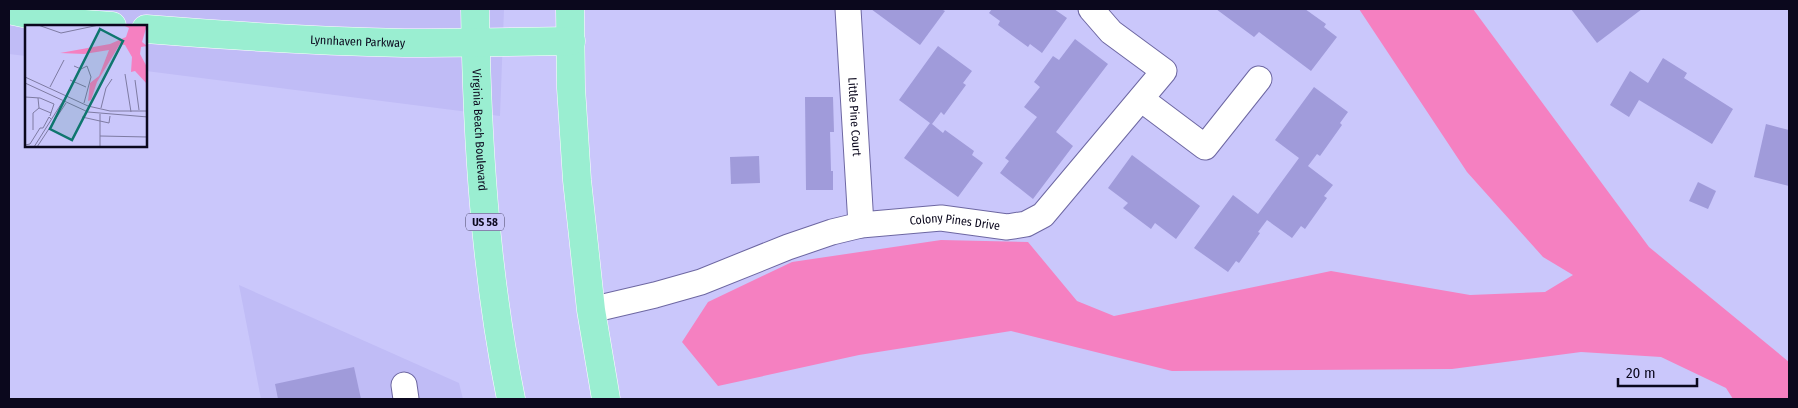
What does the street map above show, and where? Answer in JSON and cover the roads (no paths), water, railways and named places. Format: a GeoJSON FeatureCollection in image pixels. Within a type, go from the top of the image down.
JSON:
{"type":"FeatureCollection","features":[{"type":"Feature","properties":{"kind":"main road","name":"Virginia Beach Boulevard"},"geometry":{"type":"LineString","coordinates":[[474,9],[481,179],[502,356],[511,399]]}},
{"type":"Feature","properties":{"kind":"main road"},"geometry":{"type":"LineString","coordinates":[[570,9],[570,88],[577,180],[590,310],[606,399]]}},
{"type":"Feature","properties":{"kind":"main road"},"geometry":{"type":"LineString","coordinates":[[9,10],[70,23],[98,25]]}},
{"type":"Feature","properties":{"kind":"main road","name":"Lynnhaven Parkway"},"geometry":{"type":"LineString","coordinates":[[148,29],[218,35],[352,41],[571,41]]}},
{"type":"Feature","properties":{"kind":"street","name":"Little Pine Court"},"geometry":{"type":"LineString","coordinates":[[848,9],[861,225]]}},
{"type":"Feature","properties":{"kind":"street","name":"Colony Pines Drive"},"geometry":{"type":"LineString","coordinates":[[590,310],[700,282],[788,246],[861,225],[941,218],[1007,228],[1026,224],[1043,215],[1164,71],[1111,32],[1091,9]]}},
{"type":"Feature","properties":{"kind":"street"},"geometry":{"type":"LineString","coordinates":[[1141,99],[1205,147],[1259,79]]}}]}
